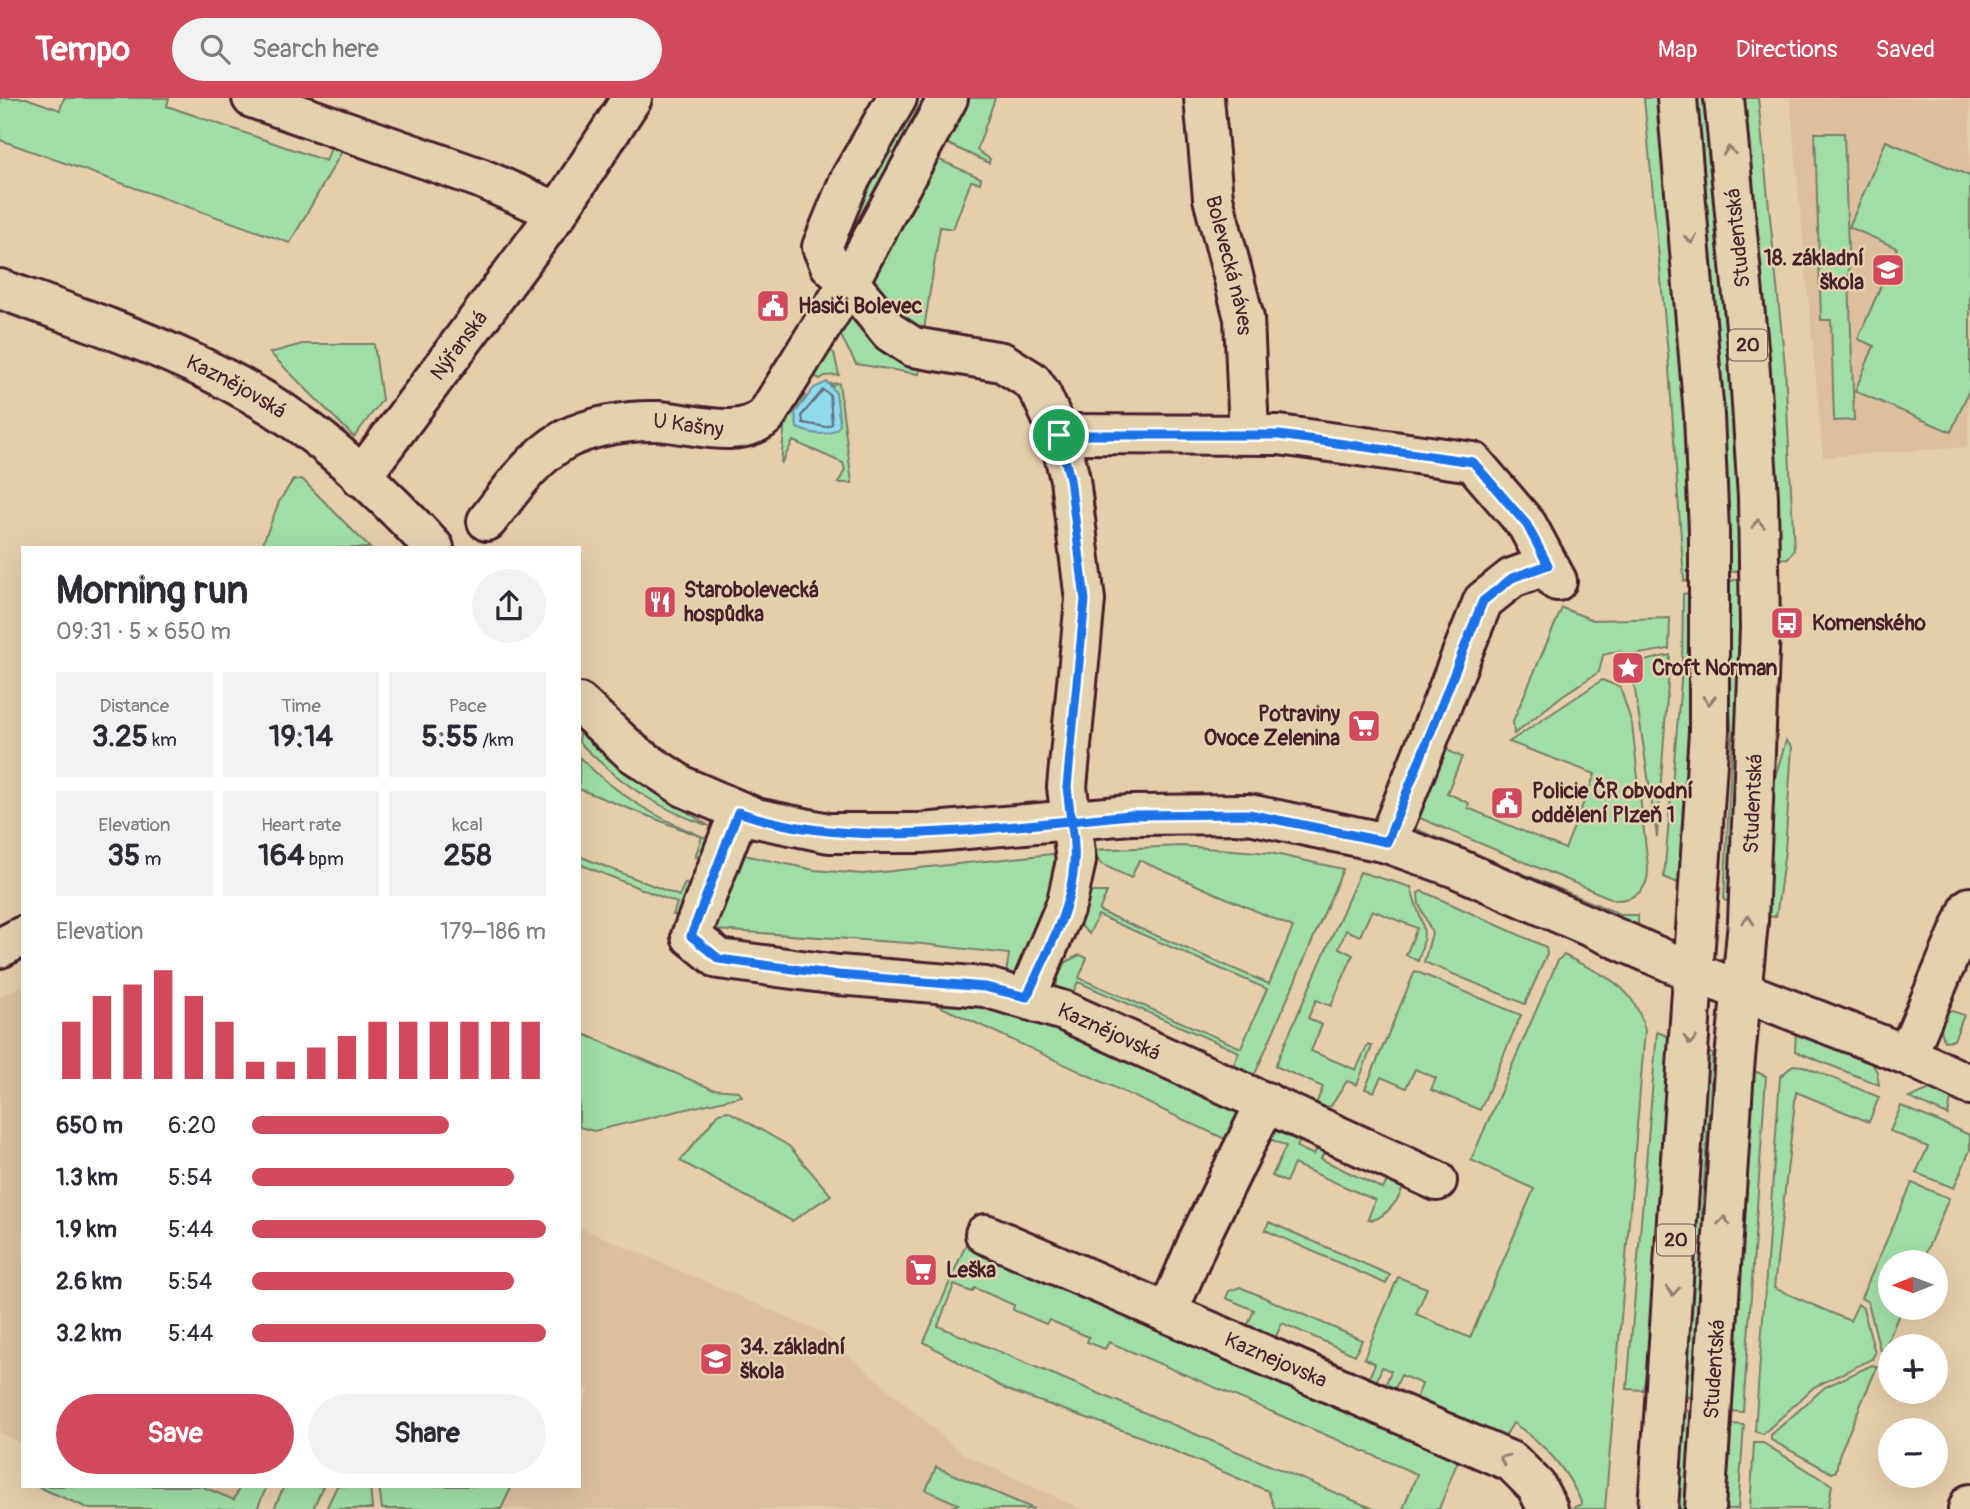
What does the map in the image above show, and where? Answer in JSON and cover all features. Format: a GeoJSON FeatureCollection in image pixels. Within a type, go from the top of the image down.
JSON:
{"type":"FeatureCollection","features":[{"type":"Feature","properties":{"kind":"street"},"geometry":{"type":"LineString","coordinates":[[252,98],[480,178],[558,212]]}},
{"type":"Feature","properties":{"kind":"street","name":"Nýřanská"},"geometry":{"type":"LineString","coordinates":[[361,477],[558,212],[632,98]]}},
{"type":"Feature","properties":{"kind":"street"},"geometry":{"type":"LineString","coordinates":[[856,268],[830,265],[822,247],[849,181],[897,98]]}},
{"type":"Feature","properties":{"kind":"street"},"geometry":{"type":"LineString","coordinates":[[856,268],[948,98]]}},
{"type":"Feature","properties":{"kind":"street","name":"Bolevecká náves"},"geometry":{"type":"LineString","coordinates":[[1204,98],[1213,198],[1244,318],[1249,433]]}},
{"type":"Feature","properties":{"kind":"street","name":"20"},"geometry":{"type":"LineString","coordinates":[[1658,1509],[1709,732],[1709,532],[1700,344],[1677,98]]}},
{"type":"Feature","properties":{"kind":"street","name":"Studentská"},"geometry":{"type":"LineString","coordinates":[[1705,1509],[1756,794],[1759,569],[1749,358],[1724,98]]}},
{"type":"Feature","properties":{"kind":"street"},"geometry":{"type":"LineString","coordinates":[[856,268],[890,332],[913,346],[1002,362],[1019,370],[1041,394],[1059,435],[1070,479],[1085,600],[1067,787],[1076,861],[1072,889],[1027,997]]}},
{"type":"Feature","properties":{"kind":"street","name":"U Kašny"},"geometry":{"type":"LineString","coordinates":[[487,521],[539,458],[566,439],[585,432],[625,423],[656,421],[746,429],[756,425],[766,416],[856,268]]}},
{"type":"Feature","properties":{"kind":"street","name":"Kaznějovská"},"geometry":{"type":"LineString","coordinates":[[0,289],[124,334],[212,373],[321,440],[432,546]]}},
{"type":"Feature","properties":{"kind":"street"},"geometry":{"type":"LineString","coordinates":[[1059,435],[1196,437],[1249,433],[1473,462],[1527,525],[1553,573],[1512,578],[1483,601],[1387,842]]}},
{"type":"Feature","properties":{"kind":"street"},"geometry":{"type":"LineString","coordinates":[[581,705],[633,753],[684,787],[738,812],[829,833],[921,833],[1130,815],[1249,814],[1387,842],[1454,867],[1693,972],[1741,988],[1907,1055],[1970,1085]]}},
{"type":"Feature","properties":{"kind":"street","name":"Kaznějovská"},"geometry":{"type":"LineString","coordinates":[[738,812],[691,936],[719,959],[838,975],[985,987],[1027,997],[1437,1181]]}},
{"type":"Feature","properties":{"kind":"street"},"geometry":{"type":"LineString","coordinates":[[1907,1055],[1970,907]]}},
{"type":"Feature","properties":{"kind":"street"},"geometry":{"type":"LineString","coordinates":[[0,948],[21,937]]}},
{"type":"Feature","properties":{"kind":"street"},"geometry":{"type":"LineString","coordinates":[[1168,1312],[1200,1237],[1266,1102]]}},
{"type":"Feature","properties":{"kind":"street","name":"Kaznejovska"},"geometry":{"type":"LineString","coordinates":[[985,1234],[1512,1462],[1536,1486],[1548,1509]]}},
{"type":"Feature","properties":{"kind":"shaded area","name":"18. základní škola"},"geometry":{"type":"Polygon","coordinates":[[[1790,98],[1970,98],[1968,447],[1823,457],[1790,98]]]}},
{"type":"Feature","properties":{"kind":"shaded area"},"geometry":{"type":"Polygon","coordinates":[[[21,986],[21,1443],[0,1434],[0,997],[21,986]]]}},
{"type":"Feature","properties":{"kind":"shaded area","name":"34. základní škola"},"geometry":{"type":"Polygon","coordinates":[[[581,1228],[823,1333],[963,1454],[1081,1509],[501,1509],[511,1488],[581,1488],[581,1409],[590,1390],[581,1386],[581,1228]]]}},
{"type":"Feature","properties":{"kind":"shaded area"},"geometry":{"type":"Polygon","coordinates":[[[206,1488],[239,1488],[234,1500],[206,1488]]]}},
{"type":"Feature","properties":{"kind":"green space"},"geometry":{"type":"Polygon","coordinates":[[[0,98],[26,98],[60,110],[64,98],[169,98],[167,106],[326,161],[333,142],[345,146],[290,243],[0,140],[0,98]]]}},
{"type":"Feature","properties":{"kind":"green space"},"geometry":{"type":"Polygon","coordinates":[[[907,98],[926,98],[844,244],[853,251],[848,259],[833,235],[907,98]]]}},
{"type":"Feature","properties":{"kind":"green space"},"geometry":{"type":"Polygon","coordinates":[[[960,98],[995,98],[977,150],[990,159],[989,163],[937,139],[960,98]]]}},
{"type":"Feature","properties":{"kind":"green space"},"geometry":{"type":"Polygon","coordinates":[[[1644,98],[1662,98],[1685,337],[1695,581],[1684,581],[1668,354],[1644,98]]]}},
{"type":"Feature","properties":{"kind":"green space"},"geometry":{"type":"Polygon","coordinates":[[[1691,98],[1710,98],[1723,233],[1745,569],[1723,574],[1691,98]]]}},
{"type":"Feature","properties":{"kind":"green space"},"geometry":{"type":"Polygon","coordinates":[[[1739,98],[1758,98],[1785,366],[1794,550],[1788,558],[1774,559],[1739,98]]]}},
{"type":"Feature","properties":{"kind":"green space"},"geometry":{"type":"Polygon","coordinates":[[[1815,133],[1844,133],[1854,420],[1834,421],[1831,320],[1821,320],[1815,133]]]}},
{"type":"Feature","properties":{"kind":"green space"},"geometry":{"type":"Polygon","coordinates":[[[1886,141],[1970,176],[1970,388],[1951,432],[1855,391],[1874,346],[1858,339],[1897,248],[1849,227],[1886,141]]]}},
{"type":"Feature","properties":{"kind":"green space"},"geometry":{"type":"Polygon","coordinates":[[[928,155],[981,178],[980,183],[971,181],[953,229],[940,227],[923,336],[902,326],[871,281],[928,155]]]}},
{"type":"Feature","properties":{"kind":"green space"},"geometry":{"type":"Polygon","coordinates":[[[854,315],[921,360],[919,374],[856,364],[842,338],[839,325],[848,316],[854,315]]]}},
{"type":"Feature","properties":{"kind":"green space"},"geometry":{"type":"Polygon","coordinates":[[[302,344],[374,344],[382,400],[354,437],[270,353],[302,344]]]}},
{"type":"Feature","properties":{"kind":"green space"},"geometry":{"type":"Polygon","coordinates":[[[828,349],[834,353],[839,375],[820,379],[807,372],[828,349]]]}},
{"type":"Feature","properties":{"kind":"green space"},"geometry":{"type":"Polygon","coordinates":[[[839,383],[852,483],[838,483],[845,470],[843,463],[793,441],[781,464],[784,431],[781,417],[795,390],[806,397],[795,413],[833,386],[829,384],[839,383]]]}},
{"type":"Feature","properties":{"kind":"green space"},"geometry":{"type":"Polygon","coordinates":[[[302,479],[368,546],[262,546],[279,502],[293,480],[302,479]]]}},
{"type":"Feature","properties":{"kind":"green space"},"geometry":{"type":"Polygon","coordinates":[[[1744,577],[1735,904],[1724,900],[1732,738],[1722,584],[1744,577]]]}},
{"type":"Feature","properties":{"kind":"green space"},"geometry":{"type":"Polygon","coordinates":[[[1696,591],[1685,886],[1664,877],[1682,670],[1683,594],[1696,591]]]}},
{"type":"Feature","properties":{"kind":"green space"},"geometry":{"type":"Polygon","coordinates":[[[1562,608],[1593,620],[1670,618],[1669,649],[1633,655],[1618,651],[1603,655],[1599,672],[1563,695],[1514,734],[1513,721],[1562,608]]]}},
{"type":"Feature","properties":{"kind":"green space"},"geometry":{"type":"Polygon","coordinates":[[[1670,655],[1657,837],[1632,670],[1636,663],[1670,655]]]}},
{"type":"Feature","properties":{"kind":"green space"},"geometry":{"type":"Polygon","coordinates":[[[1602,680],[1620,687],[1632,724],[1648,867],[1648,875],[1640,892],[1630,898],[1615,900],[1415,816],[1445,749],[1462,757],[1447,793],[1469,803],[1468,808],[1565,849],[1595,774],[1509,742],[1602,680]]]}},
{"type":"Feature","properties":{"kind":"green space"},"geometry":{"type":"Polygon","coordinates":[[[581,730],[621,769],[709,826],[671,811],[609,770],[581,744],[581,730]]]}},
{"type":"Feature","properties":{"kind":"green space"},"geometry":{"type":"Polygon","coordinates":[[[1786,741],[1792,747],[1785,851],[1777,911],[1776,916],[1762,918],[1772,787],[1786,741]]]}},
{"type":"Feature","properties":{"kind":"green space"},"geometry":{"type":"Polygon","coordinates":[[[581,759],[611,785],[642,806],[713,841],[703,856],[695,857],[702,837],[581,790],[581,759]]]}},
{"type":"Feature","properties":{"kind":"green space"},"geometry":{"type":"Polygon","coordinates":[[[1404,824],[1622,915],[1638,915],[1638,925],[1617,921],[1417,839],[1404,824]]]}},
{"type":"Feature","properties":{"kind":"green space"},"geometry":{"type":"Polygon","coordinates":[[[1181,846],[1270,853],[1343,869],[1256,1072],[1250,1077],[1230,1074],[1239,1052],[1078,982],[1068,1003],[1057,988],[1059,971],[1069,960],[1080,955],[1087,958],[1079,978],[1241,1048],[1267,989],[1098,915],[1089,934],[1078,923],[1083,898],[1091,892],[1107,892],[1099,911],[1269,984],[1293,927],[1139,860],[1131,878],[1101,864],[1092,850],[1181,846]]]}},
{"type":"Feature","properties":{"kind":"green space"},"geometry":{"type":"Polygon","coordinates":[[[1061,853],[1065,863],[1024,972],[1005,981],[1009,954],[923,944],[715,930],[714,926],[739,854],[815,870],[863,874],[1061,853]]]}},
{"type":"Feature","properties":{"kind":"green space"},"geometry":{"type":"Polygon","coordinates":[[[581,857],[679,896],[685,883],[690,887],[681,915],[673,915],[677,903],[581,865],[581,857]]]}},
{"type":"Feature","properties":{"kind":"green space"},"geometry":{"type":"Polygon","coordinates":[[[1360,872],[1411,887],[1424,939],[1418,961],[1406,955],[1417,928],[1372,910],[1360,936],[1346,930],[1339,948],[1353,955],[1331,1006],[1316,1000],[1308,1018],[1322,1025],[1311,1051],[1356,1070],[1368,1044],[1372,1046],[1357,1085],[1347,1081],[1331,1106],[1314,1109],[1323,1087],[1275,1066],[1360,872]]]}},
{"type":"Feature","properties":{"kind":"green space"},"geometry":{"type":"Polygon","coordinates":[[[1422,891],[1546,947],[1547,954],[1525,1004],[1424,962],[1432,933],[1419,904],[1418,893],[1422,891]]]}},
{"type":"Feature","properties":{"kind":"green space"},"geometry":{"type":"Polygon","coordinates":[[[1564,955],[1604,976],[1625,991],[1640,1014],[1645,1030],[1605,1509],[1570,1509],[1582,1504],[1562,1469],[1545,1449],[1513,1423],[1503,1440],[1415,1402],[1422,1384],[1401,1375],[1393,1393],[1384,1389],[1391,1371],[1382,1367],[1375,1385],[1367,1382],[1375,1364],[1364,1358],[1398,1277],[1427,1288],[1416,1314],[1470,1338],[1534,1189],[1471,1160],[1558,960],[1564,955]]]}},
{"type":"Feature","properties":{"kind":"green space"},"geometry":{"type":"Polygon","coordinates":[[[1415,971],[1521,1015],[1480,1110],[1431,1090],[1436,1078],[1415,1069],[1406,1088],[1381,1077],[1374,1092],[1365,1089],[1415,971]]]}},
{"type":"Feature","properties":{"kind":"green space"},"geometry":{"type":"Polygon","coordinates":[[[920,997],[1010,1005],[1234,1103],[1240,1113],[1227,1140],[920,997]]]}},
{"type":"Feature","properties":{"kind":"green space"},"geometry":{"type":"Polygon","coordinates":[[[1943,1008],[1964,1015],[1954,1040],[1944,1041],[1940,1025],[1943,1008]]]}},
{"type":"Feature","properties":{"kind":"green space"},"geometry":{"type":"Polygon","coordinates":[[[1796,1030],[1870,1059],[1877,1072],[1879,1085],[1795,1051],[1796,1030]]]}},
{"type":"Feature","properties":{"kind":"green space"},"geometry":{"type":"Polygon","coordinates":[[[1657,1032],[1675,1039],[1657,1320],[1643,1390],[1627,1389],[1657,1032]]]}},
{"type":"Feature","properties":{"kind":"green space"},"geometry":{"type":"Polygon","coordinates":[[[581,1033],[712,1089],[738,1091],[742,1096],[594,1131],[581,1128],[581,1033]]]}},
{"type":"Feature","properties":{"kind":"green space"},"geometry":{"type":"Polygon","coordinates":[[[1702,1050],[1713,1054],[1702,1213],[1706,1268],[1701,1407],[1683,1392],[1702,1050]]]}},
{"type":"Feature","properties":{"kind":"green space"},"geometry":{"type":"Polygon","coordinates":[[[1793,1065],[1803,1066],[1879,1097],[1869,1122],[1796,1092],[1774,1288],[1850,1321],[1858,1304],[1863,1308],[1875,1353],[1872,1359],[1814,1387],[1763,1434],[1755,1431],[1780,1077],[1793,1065]]]}},
{"type":"Feature","properties":{"kind":"green space"},"geometry":{"type":"Polygon","coordinates":[[[1752,1070],[1766,1076],[1743,1412],[1729,1411],[1752,1070]]]}},
{"type":"Feature","properties":{"kind":"green space"},"geometry":{"type":"Polygon","coordinates":[[[1930,1089],[1952,1094],[1948,1115],[1909,1098],[1930,1089]]]}},
{"type":"Feature","properties":{"kind":"green space"},"geometry":{"type":"Polygon","coordinates":[[[1901,1106],[1970,1135],[1970,1150],[1954,1188],[1916,1173],[1928,1147],[1890,1131],[1901,1106]]]}},
{"type":"Feature","properties":{"kind":"green space"},"geometry":{"type":"Polygon","coordinates":[[[728,1111],[789,1146],[831,1195],[792,1221],[680,1161],[719,1113],[728,1111]]]}},
{"type":"Feature","properties":{"kind":"green space"},"geometry":{"type":"Polygon","coordinates":[[[1280,1126],[1304,1130],[1297,1147],[1314,1155],[1322,1138],[1328,1142],[1321,1159],[1383,1189],[1392,1171],[1403,1184],[1392,1206],[1383,1215],[1373,1220],[1368,1219],[1375,1200],[1294,1164],[1286,1182],[1272,1176],[1286,1146],[1268,1138],[1280,1126]]]}},
{"type":"Feature","properties":{"kind":"green space"},"geometry":{"type":"Polygon","coordinates":[[[1912,1183],[1949,1198],[1927,1250],[1882,1250],[1912,1183]]]}},
{"type":"Feature","properties":{"kind":"green space"},"geometry":{"type":"Polygon","coordinates":[[[1269,1222],[1390,1275],[1386,1284],[1265,1230],[1269,1222]]]}},
{"type":"Feature","properties":{"kind":"green space"},"geometry":{"type":"Polygon","coordinates":[[[966,1244],[1460,1455],[1439,1509],[1403,1509],[1417,1474],[1109,1342],[1105,1349],[1087,1342],[1089,1337],[1049,1320],[1046,1324],[1013,1310],[1014,1305],[975,1288],[972,1292],[954,1285],[938,1326],[1374,1509],[1275,1509],[1268,1491],[1139,1436],[1007,1390],[924,1342],[966,1244]]]}},
{"type":"Feature","properties":{"kind":"green space"},"geometry":{"type":"Polygon","coordinates":[[[1878,1260],[1878,1320],[1897,1320],[1891,1334],[1878,1334],[1878,1342],[1868,1302],[1861,1298],[1878,1260]]]}},
{"type":"Feature","properties":{"kind":"green space"},"geometry":{"type":"Polygon","coordinates":[[[1240,1287],[1362,1340],[1355,1355],[1282,1323],[1274,1341],[1246,1329],[1254,1310],[1226,1298],[1229,1291],[1240,1287]]]}},
{"type":"Feature","properties":{"kind":"green space"},"geometry":{"type":"Polygon","coordinates":[[[1872,1365],[1877,1367],[1839,1455],[1836,1471],[1832,1473],[1771,1440],[1771,1435],[1825,1387],[1872,1365]]]}},
{"type":"Feature","properties":{"kind":"green space"},"geometry":{"type":"Polygon","coordinates":[[[1682,1406],[1700,1422],[1694,1509],[1675,1509],[1682,1406]]]}},
{"type":"Feature","properties":{"kind":"green space"},"geometry":{"type":"Polygon","coordinates":[[[1730,1424],[1744,1425],[1738,1509],[1724,1509],[1730,1424]]]}},
{"type":"Feature","properties":{"kind":"green space"},"geometry":{"type":"Polygon","coordinates":[[[1754,1443],[1763,1443],[1832,1485],[1828,1509],[1750,1509],[1754,1443]]]}},
{"type":"Feature","properties":{"kind":"green space"},"geometry":{"type":"Polygon","coordinates":[[[936,1467],[1034,1509],[947,1509],[958,1504],[926,1490],[936,1467]]]}},
{"type":"Feature","properties":{"kind":"green space"},"geometry":{"type":"Polygon","coordinates":[[[41,1488],[206,1488],[234,1500],[239,1488],[266,1488],[257,1509],[90,1509],[41,1488]]]}},
{"type":"Feature","properties":{"kind":"green space"},"geometry":{"type":"Polygon","coordinates":[[[283,1488],[322,1488],[313,1509],[274,1509],[283,1488]]]}},
{"type":"Feature","properties":{"kind":"green space"},"geometry":{"type":"Polygon","coordinates":[[[336,1488],[370,1488],[372,1509],[326,1509],[336,1488]]]}},
{"type":"Feature","properties":{"kind":"green space"},"geometry":{"type":"Polygon","coordinates":[[[379,1488],[511,1488],[501,1509],[382,1509],[379,1488]]]}},
{"type":"Feature","properties":{"kind":"water"},"geometry":{"type":"Polygon","coordinates":[[[827,382],[836,393],[840,425],[826,434],[797,428],[795,413],[814,388],[827,382]]]}},
{"type":"Feature","properties":{"kind":"place","name":"18. základní škola"},"geometry":{"type":"Point","coordinates":[1888,270]}},
{"type":"Feature","properties":{"kind":"place","name":"Hasiči Bolevec"},"geometry":{"type":"Point","coordinates":[773,306]}},
{"type":"Feature","properties":{"kind":"place","name":"Starobolevecká hospůdka"},"geometry":{"type":"Point","coordinates":[660,602]}},
{"type":"Feature","properties":{"kind":"place","name":"Komenského"},"geometry":{"type":"Point","coordinates":[1787,623]}},
{"type":"Feature","properties":{"kind":"place","name":"Croft Norman"},"geometry":{"type":"Point","coordinates":[1628,668]}},
{"type":"Feature","properties":{"kind":"place","name":"Potraviny Ovoce Zelenina"},"geometry":{"type":"Point","coordinates":[1364,726]}},
{"type":"Feature","properties":{"kind":"place","name":"Policie ČR obvodní oddělení Plzeň 1"},"geometry":{"type":"Point","coordinates":[1507,803]}},
{"type":"Feature","properties":{"kind":"place","name":"Leška"},"geometry":{"type":"Point","coordinates":[921,1270]}},
{"type":"Feature","properties":{"kind":"place","name":"34. základní škola"},"geometry":{"type":"Point","coordinates":[716,1359]}},
{"type":"Feature","properties":{"kind":"route"},"geometry":{"type":"LineString","coordinates":[[1059,435],[1070,479],[1085,600],[1067,787],[1071,821],[921,833],[829,833],[738,812],[691,936],[719,959],[838,975],[985,987],[1027,997],[1072,889],[1076,847],[1071,821],[1130,815],[1249,814],[1387,842],[1483,601],[1512,578],[1548,565],[1527,525],[1473,462],[1249,433],[1196,437],[1059,435]]}}]}
